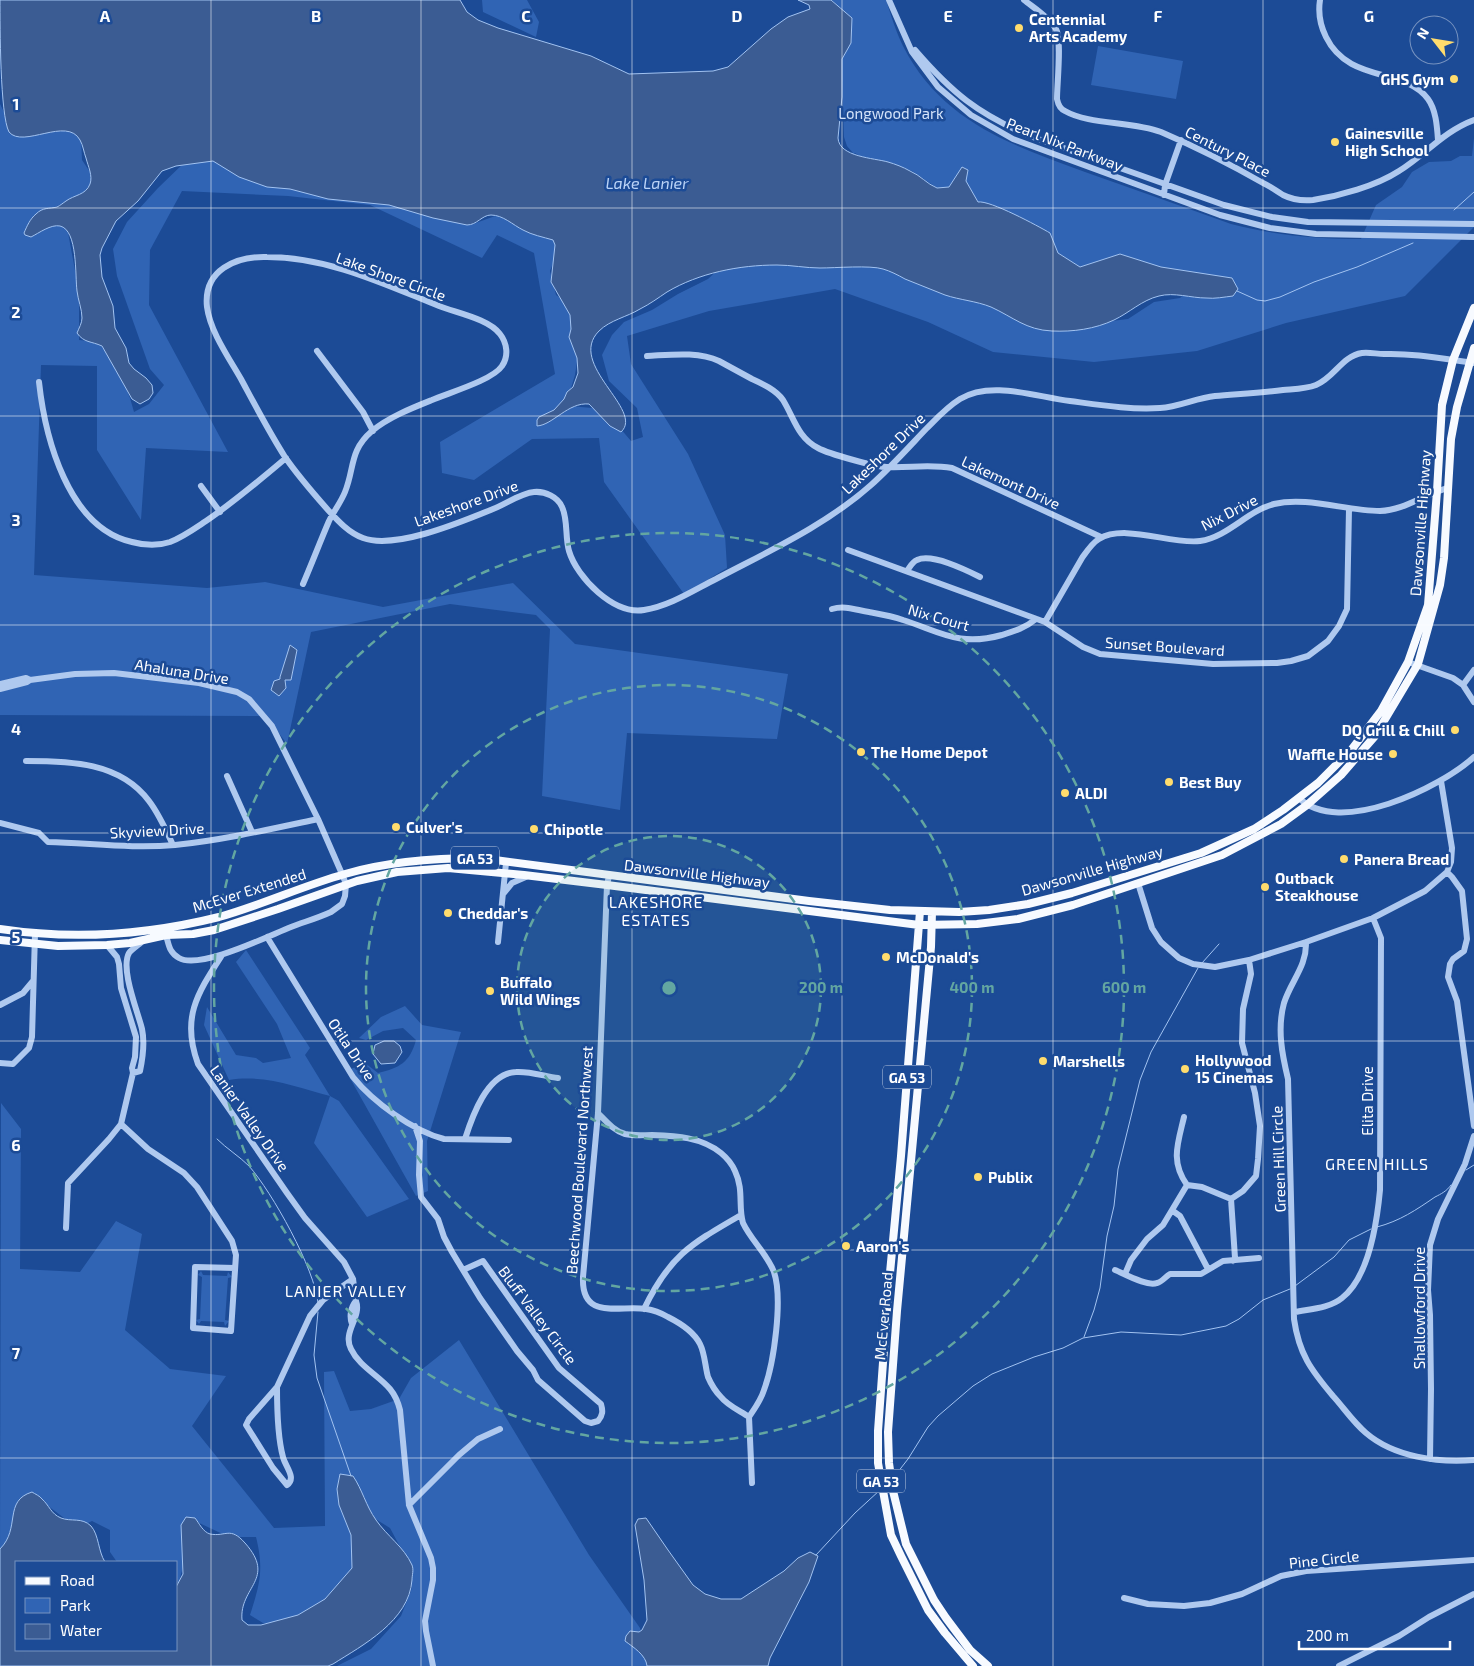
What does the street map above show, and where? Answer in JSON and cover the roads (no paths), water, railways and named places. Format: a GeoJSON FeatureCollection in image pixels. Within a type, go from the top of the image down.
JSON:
{"type":"FeatureCollection","features":[{"type":"Feature","properties":{"kind":"main road","name":"Dawsonville Highway"},"geometry":{"type":"LineString","coordinates":[[342,874],[413,860],[480,858],[826,903],[932,912],[989,910],[1028,904],[1100,885],[1218,846],[1261,824],[1299,798],[1337,764],[1366,732],[1381,711],[1408,662],[1428,605],[1442,405],[1453,360],[1474,308]]}},
{"type":"Feature","properties":{"kind":"main road","name":"Dawsonville Highway"},"geometry":{"type":"LineString","coordinates":[[0,929],[35,934],[83,936],[165,932],[193,934],[214,930],[346,884],[383,874],[448,868],[607,885],[919,925],[977,924],[1018,919],[1073,905],[1222,855],[1265,834],[1306,805],[1341,775],[1375,736],[1418,664],[1440,585],[1444,558],[1451,439],[1457,407],[1474,348]]}},
{"type":"Feature","properties":{"kind":"main road","name":"McEver Extended"},"geometry":{"type":"LineString","coordinates":[[165,932],[220,916],[342,874]]}},
{"type":"Feature","properties":{"kind":"main road"},"geometry":{"type":"LineString","coordinates":[[712,899],[713,888]]}},
{"type":"Feature","properties":{"kind":"main road","name":"McEver Road"},"geometry":{"type":"LineString","coordinates":[[920,912],[888,1294],[878,1431],[878,1463],[891,1535],[928,1610],[944,1633],[973,1666]]}},
{"type":"Feature","properties":{"kind":"main road","name":"McEver Road"},"geometry":{"type":"LineString","coordinates":[[932,912],[931,947],[897,1311],[888,1432],[889,1463],[893,1491],[906,1544],[934,1600],[946,1618],[970,1650],[988,1666]]}},
{"type":"Feature","properties":{"kind":"main road","name":"Dawsonville Highway"},"geometry":{"type":"LineString","coordinates":[[0,940],[58,946],[107,945],[144,940],[165,932]]}},
{"type":"Feature","properties":{"kind":"main road"},"geometry":{"type":"LineString","coordinates":[[908,1064],[913,1073],[910,1122],[913,1133]]}},
{"type":"Feature","properties":{"kind":"street"},"geometry":{"type":"LineString","coordinates":[[889,0],[906,40]]}},
{"type":"Feature","properties":{"kind":"street","name":"Century Place"},"geometry":{"type":"LineString","coordinates":[[1024,0],[1054,26],[1059,37],[1057,99],[1061,109],[1077,116],[1135,125],[1181,140],[1284,195],[1308,200],[1342,193],[1387,178],[1401,170],[1450,131],[1474,120]]}},
{"type":"Feature","properties":{"kind":"street"},"geometry":{"type":"LineString","coordinates":[[1320,0],[1318,12],[1320,23],[1328,42],[1335,51],[1350,64],[1410,85],[1420,91],[1428,99],[1433,110],[1438,140]]}},
{"type":"Feature","properties":{"kind":"street","name":"Pearl Nix Parkway"},"geometry":{"type":"LineString","coordinates":[[906,40],[937,75],[964,100],[989,117],[1030,136],[1165,185],[1250,213],[1291,220],[1346,223],[1474,224]]}},
{"type":"Feature","properties":{"kind":"street","name":"Pearl Nix Parkway"},"geometry":{"type":"LineString","coordinates":[[906,40],[920,64],[938,87],[964,110],[986,125],[1013,139],[1220,215],[1253,224],[1316,234],[1474,237]]}},
{"type":"Feature","properties":{"kind":"street"},"geometry":{"type":"LineString","coordinates":[[1164,194],[1165,185],[1181,140]]}},
{"type":"Feature","properties":{"kind":"street","name":"Lake Shore Circle"},"geometry":{"type":"LineString","coordinates":[[245,258],[284,258],[340,268],[488,324],[498,330],[507,347],[503,365],[495,373],[399,414],[372,431],[355,452],[346,488],[332,514],[286,458],[219,339],[207,305],[208,291],[219,272],[231,263],[245,258]]}},
{"type":"Feature","properties":{"kind":"street"},"geometry":{"type":"LineString","coordinates":[[317,351],[364,412],[372,431]]}},
{"type":"Feature","properties":{"kind":"street","name":"Lakeshore Drive"},"geometry":{"type":"LineString","coordinates":[[332,514],[351,533],[361,538],[376,542],[389,542],[434,530],[494,509],[527,494],[542,492],[554,497],[563,507],[567,544],[577,570],[595,589],[612,602],[626,609],[639,610],[674,600],[774,549],[820,523],[850,502],[889,468],[945,410],[962,397],[980,391],[1004,391],[1068,401],[1136,408],[1165,408],[1210,397],[1316,385],[1331,375],[1347,360],[1363,352],[1406,353],[1471,363]]}},
{"type":"Feature","properties":{"kind":"street","name":"Lakemont Drive"},"geometry":{"type":"LineString","coordinates":[[647,356],[694,356],[718,361],[777,393],[783,400],[797,429],[814,445],[829,452],[880,467],[936,465],[952,468],[1102,537]]}},
{"type":"Feature","properties":{"kind":"street"},"geometry":{"type":"LineString","coordinates":[[39,382],[42,406],[59,466],[78,503],[92,520],[105,531],[124,540],[143,544],[168,542],[190,532],[220,512],[286,458]]}},
{"type":"Feature","properties":{"kind":"street"},"geometry":{"type":"LineString","coordinates":[[201,486],[220,512]]}},
{"type":"Feature","properties":{"kind":"street","name":"Nix Drive"},"geometry":{"type":"LineString","coordinates":[[1102,537],[1136,534],[1179,541],[1199,541],[1217,536],[1264,508],[1276,504],[1298,502],[1349,510],[1393,509],[1448,488]]}},
{"type":"Feature","properties":{"kind":"street","name":"Sunset Boulevard"},"geometry":{"type":"LineString","coordinates":[[848,550],[1046,622],[1088,650],[1111,656],[1220,664],[1270,664],[1300,659],[1315,652],[1328,641],[1339,626],[1347,609],[1349,510]]}},
{"type":"Feature","properties":{"kind":"street"},"geometry":{"type":"LineString","coordinates":[[303,584],[332,514]]}},
{"type":"Feature","properties":{"kind":"street"},"geometry":{"type":"LineString","coordinates":[[1046,622],[1082,558],[1088,549],[1102,537]]}},
{"type":"Feature","properties":{"kind":"street"},"geometry":{"type":"LineString","coordinates":[[907,571],[915,560],[922,558],[946,562],[980,577]]}},
{"type":"Feature","properties":{"kind":"street","name":"Nix Court"},"geometry":{"type":"LineString","coordinates":[[832,609],[849,607],[888,616],[931,631],[968,640],[989,638],[1025,628],[1036,619]]}},
{"type":"Feature","properties":{"kind":"street"},"geometry":{"type":"LineString","coordinates":[[1408,662],[1453,678],[1463,685],[1474,702]]}},
{"type":"Feature","properties":{"kind":"street"},"geometry":{"type":"LineString","coordinates":[[1463,685],[1474,670]]}},
{"type":"Feature","properties":{"kind":"street","name":"Ahaluna Drive"},"geometry":{"type":"LineString","coordinates":[[0,689],[30,680],[75,674],[114,673],[199,683],[237,692],[249,699],[272,726],[318,819],[346,884]]}},
{"type":"Feature","properties":{"kind":"street","name":"Ahaluna Drive"},"geometry":{"type":"LineString","coordinates":[[0,684],[26,678],[30,680]]}},
{"type":"Feature","properties":{"kind":"street"},"geometry":{"type":"LineString","coordinates":[[1299,798],[1306,805],[1322,810],[1337,812],[1368,810],[1414,794],[1441,781],[1474,757]]}},
{"type":"Feature","properties":{"kind":"street"},"geometry":{"type":"LineString","coordinates":[[26,761],[62,761],[86,764],[122,777],[149,800],[173,845]]}},
{"type":"Feature","properties":{"kind":"street"},"geometry":{"type":"LineString","coordinates":[[227,776],[252,832]]}},
{"type":"Feature","properties":{"kind":"street"},"geometry":{"type":"LineString","coordinates":[[1138,883],[1152,928],[1160,942],[1179,958],[1193,964],[1215,966],[1249,960],[1306,942],[1373,918],[1425,891],[1447,872],[1451,862],[1452,848],[1441,781]]}},
{"type":"Feature","properties":{"kind":"street","name":"Skyview Drive"},"geometry":{"type":"LineString","coordinates":[[0,823],[39,833],[48,842],[109,846],[173,845],[318,819]]}},
{"type":"Feature","properties":{"kind":"street"},"geometry":{"type":"LineString","coordinates":[[498,942],[506,862]]}},
{"type":"Feature","properties":{"kind":"street"},"geometry":{"type":"LineString","coordinates":[[1447,872],[1462,891],[1467,939],[1464,951],[1453,959],[1450,964],[1448,977],[1457,1001],[1474,1126]]}},
{"type":"Feature","properties":{"kind":"street"},"geometry":{"type":"LineString","coordinates":[[502,896],[512,883],[529,876]]}},
{"type":"Feature","properties":{"kind":"street","name":"Beechwood Boulevard Northwest"},"geometry":{"type":"LineString","coordinates":[[609,876],[607,885],[598,1113],[583,1277],[584,1293],[590,1303],[602,1308],[644,1309],[668,1317],[692,1332],[700,1343],[709,1378],[722,1399],[749,1417]]}},
{"type":"Feature","properties":{"kind":"street"},"geometry":{"type":"LineString","coordinates":[[165,932],[169,950],[177,958],[194,960],[222,955],[331,912],[342,904],[346,884]]}},
{"type":"Feature","properties":{"kind":"street","name":"Elita Drive"},"geometry":{"type":"LineString","coordinates":[[1295,1312],[1333,1303],[1342,1298],[1351,1289],[1360,1274],[1378,1218],[1380,1190],[1382,938],[1373,918]]}},
{"type":"Feature","properties":{"kind":"street"},"geometry":{"type":"LineString","coordinates":[[0,1063],[13,1064],[30,1048],[32,1037],[35,934]]}},
{"type":"Feature","properties":{"kind":"street","name":"Otila Drive"},"geometry":{"type":"LineString","coordinates":[[267,938],[362,1089],[401,1119],[436,1137],[444,1139],[509,1140]]}},
{"type":"Feature","properties":{"kind":"street"},"geometry":{"type":"LineString","coordinates":[[66,1228],[68,1182],[110,1139],[121,1124],[133,1073],[140,1071],[139,1034],[130,991],[128,962],[130,953],[144,940]]}},
{"type":"Feature","properties":{"kind":"street","name":"Green Hill Circle"},"geometry":{"type":"LineString","coordinates":[[1306,942],[1305,959],[1285,1002],[1281,1021],[1282,1054],[1288,1080],[1295,1312],[1298,1343],[1304,1356],[1325,1386],[1366,1434],[1386,1446],[1430,1459],[1474,1460]]}},
{"type":"Feature","properties":{"kind":"street"},"geometry":{"type":"LineString","coordinates":[[107,945],[117,957],[121,988],[139,1034],[136,1043],[139,1057]]}},
{"type":"Feature","properties":{"kind":"street","name":"Lanier Valley Drive"},"geometry":{"type":"LineString","coordinates":[[222,955],[197,996],[192,1013],[190,1033],[192,1048],[198,1064],[305,1218],[338,1254],[353,1279]]}},
{"type":"Feature","properties":{"kind":"street"},"geometry":{"type":"LineString","coordinates":[[1231,1198],[1243,1191],[1256,1176],[1258,1159],[1260,1126],[1255,1093],[1242,1043],[1243,1009],[1251,974],[1249,960]]}},
{"type":"Feature","properties":{"kind":"street"},"geometry":{"type":"LineString","coordinates":[[120,976],[128,975]]}},
{"type":"Feature","properties":{"kind":"street"},"geometry":{"type":"LineString","coordinates":[[0,1005],[23,993],[34,980]]}},
{"type":"Feature","properties":{"kind":"street"},"geometry":{"type":"LineString","coordinates":[[466,1139],[470,1123],[488,1088],[506,1073],[516,1072],[558,1078]]}},
{"type":"Feature","properties":{"kind":"street"},"geometry":{"type":"LineString","coordinates":[[598,1113],[612,1126],[625,1134],[678,1136],[697,1140],[717,1151],[734,1168],[742,1201],[741,1215],[747,1232],[772,1267],[777,1290],[777,1317],[771,1363],[764,1391],[749,1417],[752,1483]]}},
{"type":"Feature","properties":{"kind":"street"},"geometry":{"type":"LineString","coordinates":[[1184,1117],[1176,1152],[1176,1162],[1183,1179],[1187,1185],[1202,1187],[1231,1198]]}},
{"type":"Feature","properties":{"kind":"street"},"geometry":{"type":"LineString","coordinates":[[121,1124],[151,1151],[184,1173],[197,1187],[232,1241],[236,1255],[231,1331],[193,1328],[195,1267],[235,1268]]}},
{"type":"Feature","properties":{"kind":"street","name":"Bluff Valley Circle"},"geometry":{"type":"LineString","coordinates":[[415,1126],[420,1141],[419,1175],[421,1197],[438,1219],[444,1237],[463,1270],[480,1298],[517,1351],[533,1370],[538,1380],[585,1421],[591,1423],[598,1421],[603,1411],[601,1404],[559,1368],[483,1261],[463,1270]]}},
{"type":"Feature","properties":{"kind":"street","name":"Shallowford Drive"},"geometry":{"type":"LineString","coordinates":[[1430,1459],[1431,1389],[1428,1290],[1430,1245],[1438,1219],[1466,1164],[1474,1136]]}},
{"type":"Feature","properties":{"kind":"street"},"geometry":{"type":"LineString","coordinates":[[1125,1274],[1131,1260],[1147,1239],[1163,1224],[1173,1211],[1187,1185]]}},
{"type":"Feature","properties":{"kind":"street"},"geometry":{"type":"LineString","coordinates":[[1231,1198],[1235,1258],[1233,1261]]}},
{"type":"Feature","properties":{"kind":"street"},"geometry":{"type":"LineString","coordinates":[[1173,1211],[1180,1216],[1208,1269]]}},
{"type":"Feature","properties":{"kind":"street"},"geometry":{"type":"LineString","coordinates":[[644,1309],[673,1261],[692,1244],[741,1215]]}},
{"type":"Feature","properties":{"kind":"street"},"geometry":{"type":"LineString","coordinates":[[1115,1270],[1139,1281],[1155,1284],[1170,1274],[1202,1274],[1224,1261],[1259,1258]]}},
{"type":"Feature","properties":{"kind":"street"},"geometry":{"type":"LineString","coordinates":[[277,1387],[283,1456],[292,1478],[287,1485],[273,1468],[246,1425],[277,1387],[310,1316],[323,1300],[353,1279],[358,1306],[348,1340],[351,1350],[368,1370],[390,1389],[396,1398],[400,1410],[409,1505],[431,1558],[433,1580],[426,1631],[433,1666]]}},
{"type":"Feature","properties":{"kind":"street"},"geometry":{"type":"LineString","coordinates":[[409,1505],[458,1455],[478,1439],[500,1430]]}},
{"type":"Feature","properties":{"kind":"street","name":"Pine Circle"},"geometry":{"type":"LineString","coordinates":[[1124,1598],[1148,1604],[1194,1605],[1225,1600],[1281,1576],[1306,1571],[1474,1560]]}},
{"type":"Feature","properties":{"kind":"street"},"geometry":{"type":"LineString","coordinates":[[1339,1666],[1399,1636],[1429,1617],[1474,1594]]}},
{"type":"Feature","properties":{"kind":"water","name":"Lake Lanier"},"geometry":{"type":"Polygon","coordinates":[[[0,0],[460,0],[467,12],[478,20],[498,28],[591,56],[629,74],[713,71],[728,67],[771,29],[788,17],[810,9],[809,5],[798,0],[831,0],[852,18],[851,43],[842,59],[842,97],[838,138],[844,149],[858,156],[902,167],[937,188],[949,187],[962,167],[968,170],[966,181],[978,202],[984,202],[1003,209],[1050,233],[1058,253],[1080,267],[1120,254],[1161,267],[1232,278],[1238,289],[1233,296],[1216,298],[1159,296],[1147,300],[1114,320],[1099,326],[1068,331],[1052,331],[1027,326],[991,307],[945,295],[877,268],[815,268],[763,265],[720,271],[679,285],[635,312],[608,324],[599,331],[591,344],[592,358],[598,372],[623,412],[626,423],[621,432],[610,426],[589,404],[574,406],[549,422],[537,426],[539,417],[554,410],[564,399],[567,392],[573,387],[578,373],[577,358],[569,337],[571,329],[570,315],[551,282],[555,245],[553,240],[526,232],[504,218],[495,215],[488,215],[471,225],[467,225],[433,218],[389,205],[328,199],[290,189],[267,187],[239,177],[213,161],[176,166],[162,171],[138,201],[116,221],[102,248],[100,255],[102,277],[113,306],[115,328],[126,348],[129,363],[152,385],[153,393],[149,399],[140,404],[132,399],[102,346],[85,340],[77,333],[82,315],[77,291],[73,244],[66,229],[60,226],[53,226],[31,237],[24,233],[30,220],[39,212],[44,209],[57,207],[86,190],[91,181],[91,174],[81,142],[74,133],[56,131],[24,137],[16,136],[9,132],[2,90],[0,0]]]}},
{"type":"Feature","properties":{"kind":"water"},"geometry":{"type":"Polygon","coordinates":[[[290,645],[297,650],[291,680],[285,680],[286,688],[279,696],[271,690],[274,681],[280,679],[290,645]]]}},
{"type":"Feature","properties":{"kind":"water"},"geometry":{"type":"Polygon","coordinates":[[[384,1041],[394,1041],[400,1046],[402,1052],[395,1063],[381,1064],[373,1054],[375,1045],[384,1041]]]}},
{"type":"Feature","properties":{"kind":"water"},"geometry":{"type":"Polygon","coordinates":[[[340,1474],[353,1476],[373,1515],[380,1526],[405,1553],[412,1565],[413,1571],[409,1595],[403,1608],[394,1620],[358,1649],[333,1664],[328,1666],[0,1666],[0,1549],[10,1533],[15,1508],[23,1496],[32,1492],[41,1498],[52,1512],[58,1516],[88,1523],[96,1534],[105,1561],[15,1561],[15,1651],[178,1651],[178,1583],[183,1574],[181,1525],[186,1517],[195,1518],[203,1529],[210,1534],[232,1533],[245,1543],[254,1555],[258,1566],[257,1574],[246,1599],[242,1620],[248,1625],[261,1625],[298,1615],[325,1599],[352,1568],[351,1535],[339,1505],[337,1489],[340,1474]]]}},
{"type":"Feature","properties":{"kind":"water"},"geometry":{"type":"Polygon","coordinates":[[[646,1518],[693,1585],[705,1594],[721,1599],[741,1599],[784,1571],[798,1558],[810,1552],[818,1556],[809,1582],[770,1658],[768,1666],[647,1666],[642,1655],[625,1641],[630,1631],[639,1632],[642,1630],[647,1620],[644,1580],[635,1525],[638,1519],[646,1518]]]}},
{"type":"Feature","properties":{"kind":"waterway"},"geometry":{"type":"LineString","coordinates":[[1454,210],[1474,192]]}},
{"type":"Feature","properties":{"kind":"waterway"},"geometry":{"type":"LineString","coordinates":[[1237,291],[1257,300],[1265,301],[1280,297],[1413,243]]}},
{"type":"Feature","properties":{"kind":"waterway"},"geometry":{"type":"LineString","coordinates":[[1202,963],[1219,944]]}},
{"type":"Feature","properties":{"kind":"waterway"},"geometry":{"type":"LineString","coordinates":[[1084,1337],[1100,1288],[1107,1236],[1114,1206],[1118,1169],[1140,1080],[1151,1052],[1198,968]]}},
{"type":"Feature","properties":{"kind":"waterway"},"geometry":{"type":"LineString","coordinates":[[217,1139],[249,1166],[269,1194],[301,1252],[315,1288],[318,1303]]}},
{"type":"Feature","properties":{"kind":"waterway"},"geometry":{"type":"LineString","coordinates":[[1466,1170],[1474,1165]]}},
{"type":"Feature","properties":{"kind":"waterway"},"geometry":{"type":"LineString","coordinates":[[1377,1227],[1408,1215],[1444,1192],[1451,1185]]}},
{"type":"Feature","properties":{"kind":"waterway"},"geometry":{"type":"LineString","coordinates":[[1295,1286],[1334,1257],[1349,1240],[1371,1229]]}},
{"type":"Feature","properties":{"kind":"waterway"},"geometry":{"type":"LineString","coordinates":[[894,1477],[928,1427],[938,1416],[973,1386],[992,1374],[1034,1357],[1063,1348],[1083,1338],[1121,1332],[1181,1335],[1226,1326],[1239,1319],[1263,1300],[1290,1289]]}},
{"type":"Feature","properties":{"kind":"waterway"},"geometry":{"type":"LineString","coordinates":[[318,1312],[314,1355],[317,1378],[351,1476]]}},
{"type":"Feature","properties":{"kind":"waterway"},"geometry":{"type":"LineString","coordinates":[[816,1555],[855,1513],[880,1490]]}},
{"type":"Feature","properties":{"kind":"place","name":"Centennial Arts Academy"},"geometry":{"type":"Point","coordinates":[1019,28]}},
{"type":"Feature","properties":{"kind":"place","name":"GHS Gym"},"geometry":{"type":"Point","coordinates":[1454,79]}},
{"type":"Feature","properties":{"kind":"place","name":"Gainesville High School"},"geometry":{"type":"Point","coordinates":[1335,142]}},
{"type":"Feature","properties":{"kind":"place","name":"DQ Grill & Chill"},"geometry":{"type":"Point","coordinates":[1455,730]}},
{"type":"Feature","properties":{"kind":"place","name":"The Home Depot"},"geometry":{"type":"Point","coordinates":[861,752]}},
{"type":"Feature","properties":{"kind":"place","name":"Waffle House"},"geometry":{"type":"Point","coordinates":[1393,754]}},
{"type":"Feature","properties":{"kind":"place","name":"Best Buy"},"geometry":{"type":"Point","coordinates":[1169,782]}},
{"type":"Feature","properties":{"kind":"place","name":"ALDI"},"geometry":{"type":"Point","coordinates":[1065,793]}},
{"type":"Feature","properties":{"kind":"place","name":"Culver's"},"geometry":{"type":"Point","coordinates":[396,827]}},
{"type":"Feature","properties":{"kind":"place","name":"Chipotle"},"geometry":{"type":"Point","coordinates":[534,829]}},
{"type":"Feature","properties":{"kind":"place","name":"Panera Bread"},"geometry":{"type":"Point","coordinates":[1344,859]}},
{"type":"Feature","properties":{"kind":"place","name":"Outback Steakhouse"},"geometry":{"type":"Point","coordinates":[1265,887]}},
{"type":"Feature","properties":{"kind":"place","name":"Cheddar's"},"geometry":{"type":"Point","coordinates":[448,913]}},
{"type":"Feature","properties":{"kind":"place","name":"McDonald's"},"geometry":{"type":"Point","coordinates":[886,957]}},
{"type":"Feature","properties":{"kind":"place","name":"Buffalo Wild Wings"},"geometry":{"type":"Point","coordinates":[490,991]}},
{"type":"Feature","properties":{"kind":"place","name":"Marshells"},"geometry":{"type":"Point","coordinates":[1043,1061]}},
{"type":"Feature","properties":{"kind":"place","name":"Hollywood 15 Cinemas"},"geometry":{"type":"Point","coordinates":[1185,1069]}},
{"type":"Feature","properties":{"kind":"place","name":"Publix"},"geometry":{"type":"Point","coordinates":[978,1177]}},
{"type":"Feature","properties":{"kind":"place","name":"Aaron's"},"geometry":{"type":"Point","coordinates":[846,1246]}},
{"type":"Feature","properties":{"kind":"district","name":"LAKESHORE ESTATES"},"geometry":{"type":"Point","coordinates":[656,910]}},
{"type":"Feature","properties":{"kind":"district","name":"GREEN HILLS"},"geometry":{"type":"Point","coordinates":[1377,1163]}},
{"type":"Feature","properties":{"kind":"district","name":"LANIER VALLEY"},"geometry":{"type":"Point","coordinates":[346,1290]}},
{"type":"Feature","properties":{"kind":"park label","name":"Longwood Park"},"geometry":{"type":"Point","coordinates":[891,113]}}]}
